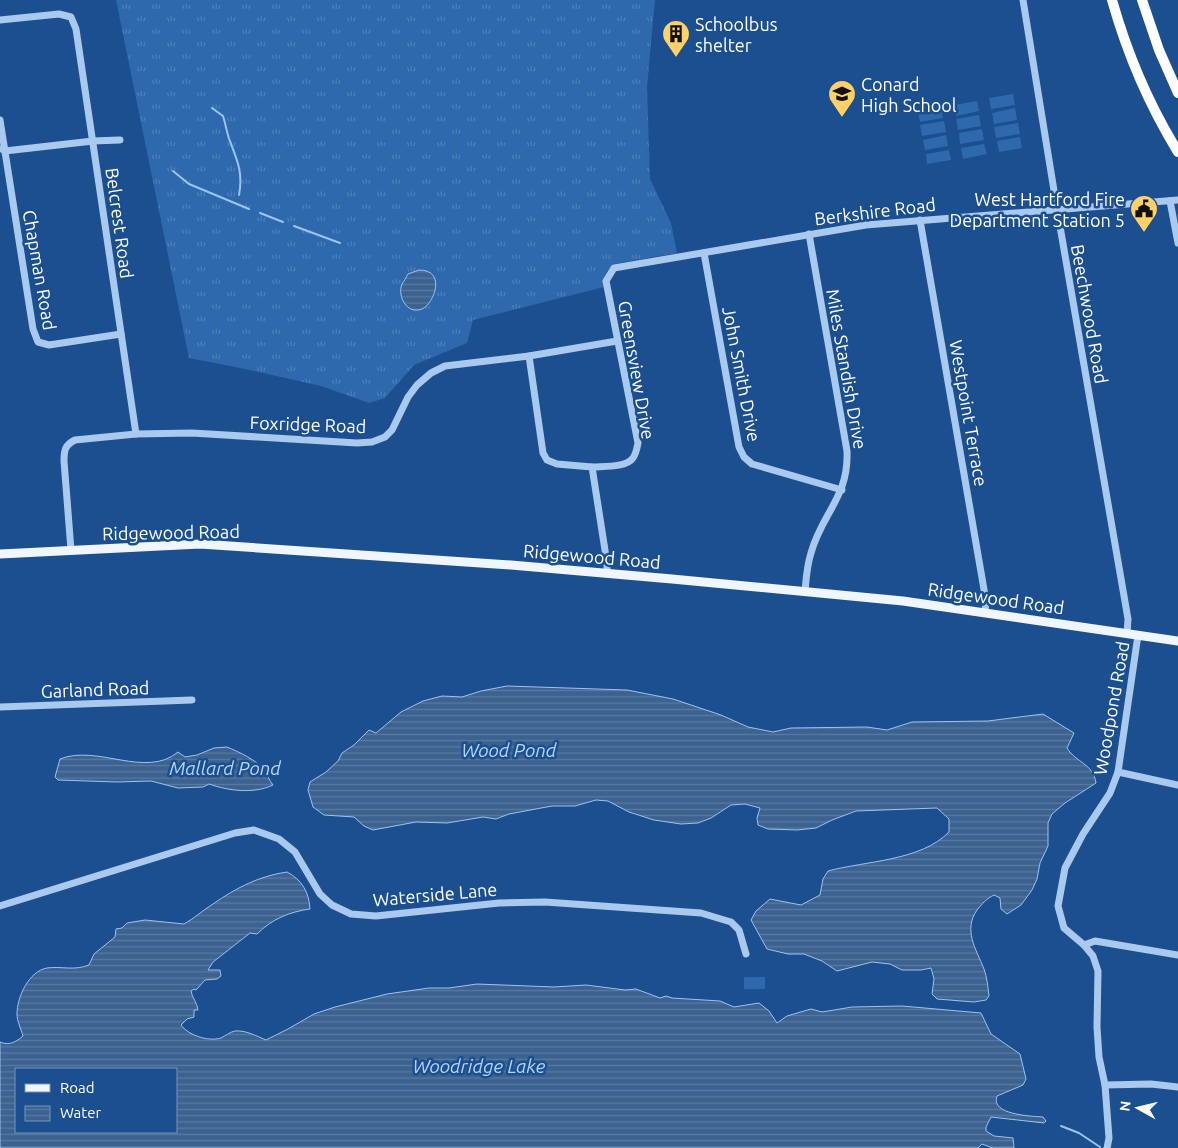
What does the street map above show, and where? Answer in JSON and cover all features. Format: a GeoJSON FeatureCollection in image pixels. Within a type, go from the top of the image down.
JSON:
{"type":"FeatureCollection","features":[{"type":"Feature","properties":{"kind":"highway"},"geometry":{"type":"LineString","coordinates":[[1112,0],[1136,69],[1156,112],[1178,152]]}},
{"type":"Feature","properties":{"kind":"highway"},"geometry":{"type":"LineString","coordinates":[[1142,0],[1159,50],[1178,93]]}},
{"type":"Feature","properties":{"kind":"main road","name":"Ridgewood Road"},"geometry":{"type":"LineString","coordinates":[[0,554],[200,544],[607,573],[903,601],[1178,641]]}},
{"type":"Feature","properties":{"kind":"street","name":"Beechwood Road"},"geometry":{"type":"LineString","coordinates":[[1023,0],[1128,619],[1127,634]]}},
{"type":"Feature","properties":{"kind":"street","name":"Belcrest Road"},"geometry":{"type":"LineString","coordinates":[[0,20],[59,14],[71,17],[76,29],[136,434]]}},
{"type":"Feature","properties":{"kind":"street","name":"Chapman Road"},"geometry":{"type":"LineString","coordinates":[[0,120],[2,151],[32,329],[38,342],[49,346],[121,334]]}},
{"type":"Feature","properties":{"kind":"street"},"geometry":{"type":"LineString","coordinates":[[2,151],[92,141],[120,140]]}},
{"type":"Feature","properties":{"kind":"street","name":"Berkshire Road"},"geometry":{"type":"LineString","coordinates":[[610,273],[614,268],[866,225],[1174,200]]}},
{"type":"Feature","properties":{"kind":"street"},"geometry":{"type":"LineString","coordinates":[[1174,200],[1178,243]]}},
{"type":"Feature","properties":{"kind":"street","name":"Westpoint Terrace"},"geometry":{"type":"LineString","coordinates":[[920,220],[986,601],[986,612]]}},
{"type":"Feature","properties":{"kind":"street","name":"Miles Standish Drive"},"geometry":{"type":"LineString","coordinates":[[805,591],[811,552],[842,490],[847,471],[847,451],[809,234]]}},
{"type":"Feature","properties":{"kind":"street","name":"John Smith Drive"},"geometry":{"type":"LineString","coordinates":[[704,253],[739,447],[744,457],[752,464],[842,490]]}},
{"type":"Feature","properties":{"kind":"street","name":"Greensview Drive"},"geometry":{"type":"LineString","coordinates":[[592,468],[630,462],[638,443],[606,281],[610,273]]}},
{"type":"Feature","properties":{"kind":"street","name":"Foxridge Road"},"geometry":{"type":"LineString","coordinates":[[71,550],[64,450],[70,443],[76,440],[136,434],[192,433],[372,442],[385,438],[392,430],[408,397],[417,384],[431,373],[445,366],[529,356],[617,341]]}},
{"type":"Feature","properties":{"kind":"street"},"geometry":{"type":"LineString","coordinates":[[529,356],[543,453],[547,460],[557,464],[592,468],[607,562],[607,573]]}},
{"type":"Feature","properties":{"kind":"street","name":"Woodpond Road"},"geometry":{"type":"LineString","coordinates":[[1106,1148],[1110,1138],[1099,1057],[1098,971],[1093,956],[1084,945],[1064,928],[1058,906],[1065,868],[1082,834],[1110,793],[1118,772],[1138,635]]}},
{"type":"Feature","properties":{"kind":"street","name":"Garland Road"},"geometry":{"type":"LineString","coordinates":[[0,707],[192,700]]}},
{"type":"Feature","properties":{"kind":"street"},"geometry":{"type":"LineString","coordinates":[[1118,772],[1178,785]]}},
{"type":"Feature","properties":{"kind":"street","name":"Waterside Lane"},"geometry":{"type":"LineString","coordinates":[[0,906],[235,833],[254,830],[279,839],[295,852],[320,894],[332,905],[351,914],[376,916],[499,903],[545,902],[701,913],[731,922],[739,930],[746,954]]}},
{"type":"Feature","properties":{"kind":"street"},"geometry":{"type":"LineString","coordinates":[[1084,945],[1095,941],[1178,955]]}},
{"type":"Feature","properties":{"kind":"street"},"geometry":{"type":"LineString","coordinates":[[1104,1085],[1151,1084],[1178,1087]]}},
{"type":"Feature","properties":{"kind":"green space"},"geometry":{"type":"Polygon","coordinates":[[[116,0],[655,0],[647,87],[650,179],[671,223],[677,253],[613,264],[607,272],[604,287],[473,320],[467,343],[414,365],[385,398],[369,403],[321,386],[189,358],[116,0]]]}},
{"type":"Feature","properties":{"kind":"green space"},"geometry":{"type":"Polygon","coordinates":[[[1013,94],[1015,105],[991,109],[989,98],[1013,94]]]}},
{"type":"Feature","properties":{"kind":"green space"},"geometry":{"type":"Polygon","coordinates":[[[977,101],[979,111],[956,116],[954,105],[977,101]]]}},
{"type":"Feature","properties":{"kind":"green space"},"geometry":{"type":"Polygon","coordinates":[[[941,107],[943,118],[920,122],[918,111],[941,107]]]}},
{"type":"Feature","properties":{"kind":"green space"},"geometry":{"type":"Polygon","coordinates":[[[1015,108],[1017,120],[994,124],[992,113],[1015,108]]]}},
{"type":"Feature","properties":{"kind":"green space"},"geometry":{"type":"Polygon","coordinates":[[[979,115],[981,126],[958,130],[956,119],[979,115]]]}},
{"type":"Feature","properties":{"kind":"green space"},"geometry":{"type":"Polygon","coordinates":[[[944,121],[946,132],[922,136],[920,125],[944,121]]]}},
{"type":"Feature","properties":{"kind":"green space"},"geometry":{"type":"Polygon","coordinates":[[[1018,123],[1020,134],[996,138],[994,127],[1018,123]]]}},
{"type":"Feature","properties":{"kind":"green space"},"geometry":{"type":"Polygon","coordinates":[[[982,129],[984,140],[960,144],[959,133],[982,129]]]}},
{"type":"Feature","properties":{"kind":"green space"},"geometry":{"type":"Polygon","coordinates":[[[946,135],[948,146],[925,150],[923,140],[946,135]]]}},
{"type":"Feature","properties":{"kind":"green space"},"geometry":{"type":"Polygon","coordinates":[[[1020,137],[1022,148],[999,152],[997,141],[1020,137]]]}},
{"type":"Feature","properties":{"kind":"green space"},"geometry":{"type":"Polygon","coordinates":[[[984,144],[987,154],[963,159],[961,148],[984,144]]]}},
{"type":"Feature","properties":{"kind":"green space"},"geometry":{"type":"Polygon","coordinates":[[[949,150],[951,160],[927,164],[926,154],[949,150]]]}},
{"type":"Feature","properties":{"kind":"green space"},"geometry":{"type":"Polygon","coordinates":[[[744,977],[765,977],[765,989],[744,989],[744,977]]]}},
{"type":"Feature","properties":{"kind":"water"},"geometry":{"type":"Polygon","coordinates":[[[419,270],[428,271],[433,275],[436,288],[431,301],[422,309],[417,310],[408,307],[404,303],[401,289],[408,274],[419,270]]]}},
{"type":"Feature","properties":{"kind":"water","name":"Wood Pond"},"geometry":{"type":"Polygon","coordinates":[[[507,686],[627,690],[673,699],[721,715],[748,727],[773,732],[791,728],[867,727],[887,730],[912,722],[988,721],[1043,714],[1074,733],[1067,748],[1088,767],[1096,783],[1065,803],[1052,814],[1048,823],[1048,846],[1040,863],[1037,879],[1032,890],[1021,905],[1007,914],[1001,909],[1000,898],[994,895],[983,903],[973,917],[971,925],[972,940],[985,972],[989,996],[986,1000],[974,1002],[937,999],[932,994],[934,979],[931,968],[902,970],[890,964],[872,962],[837,971],[822,961],[804,954],[788,954],[767,949],[751,920],[756,911],[770,899],[801,905],[820,895],[823,879],[828,871],[892,859],[923,849],[937,842],[949,832],[949,819],[937,808],[856,811],[816,828],[797,830],[768,829],[758,825],[757,818],[760,808],[745,804],[731,805],[711,818],[698,823],[681,824],[654,820],[629,812],[608,801],[596,800],[575,806],[552,806],[509,814],[496,819],[483,817],[447,823],[416,822],[373,830],[364,826],[354,817],[324,815],[313,807],[308,790],[310,782],[326,772],[338,761],[342,753],[354,745],[369,730],[376,733],[401,712],[423,701],[442,696],[462,697],[507,686]]]}},
{"type":"Feature","properties":{"kind":"water","name":"Mallard Pond"},"geometry":{"type":"Polygon","coordinates":[[[227,747],[257,763],[265,771],[273,785],[258,790],[241,790],[209,784],[203,787],[178,788],[151,781],[58,780],[55,777],[60,759],[74,756],[90,755],[136,762],[151,762],[165,759],[178,752],[185,757],[197,755],[214,748],[227,747]]]}},
{"type":"Feature","properties":{"kind":"water","name":"Woodridge Lake"},"geometry":{"type":"Polygon","coordinates":[[[287,872],[304,887],[310,909],[281,917],[257,934],[250,933],[213,962],[208,970],[220,970],[221,976],[217,979],[205,980],[196,990],[191,991],[198,1010],[194,1010],[194,1017],[187,1019],[181,1025],[193,1035],[216,1039],[233,1032],[243,1031],[266,1040],[314,1014],[335,1007],[387,994],[477,984],[554,987],[586,985],[625,990],[636,989],[660,998],[666,996],[720,1001],[734,1007],[759,1003],[769,1011],[777,1023],[787,1016],[811,1009],[822,1012],[852,1007],[902,1006],[981,1013],[991,1034],[1020,1054],[1026,1079],[1023,1085],[997,1096],[996,1102],[1005,1111],[1043,1117],[1046,1121],[1044,1123],[991,1117],[986,1131],[994,1136],[1013,1138],[1014,1148],[993,1148],[982,1144],[978,1148],[0,1148],[0,1042],[12,1043],[23,1036],[17,1014],[19,1000],[30,979],[41,970],[47,968],[78,968],[89,965],[94,954],[115,937],[116,929],[122,928],[127,923],[145,920],[184,924],[222,898],[257,880],[287,872]]]}},
{"type":"Feature","properties":{"kind":"waterway"},"geometry":{"type":"LineString","coordinates":[[212,108],[223,116],[228,137],[238,163],[240,174],[239,195]]}},
{"type":"Feature","properties":{"kind":"waterway"},"geometry":{"type":"LineString","coordinates":[[173,171],[189,184],[249,209]]}},
{"type":"Feature","properties":{"kind":"waterway"},"geometry":{"type":"LineString","coordinates":[[260,213],[283,222]]}},
{"type":"Feature","properties":{"kind":"waterway"},"geometry":{"type":"LineString","coordinates":[[294,226],[340,243]]}},
{"type":"Feature","properties":{"kind":"waterway"},"geometry":{"type":"LineString","coordinates":[[1061,1126],[1079,1133],[1100,1147]]}},
{"type":"Feature","properties":{"kind":"place","name":"Schoolbus shelter"},"geometry":{"type":"Point","coordinates":[676,58]}},
{"type":"Feature","properties":{"kind":"place","name":"Conard High School"},"geometry":{"type":"Point","coordinates":[842,118]}},
{"type":"Feature","properties":{"kind":"place","name":"West Hartford Fire Department Station 5"},"geometry":{"type":"Point","coordinates":[1144,233]}}]}
